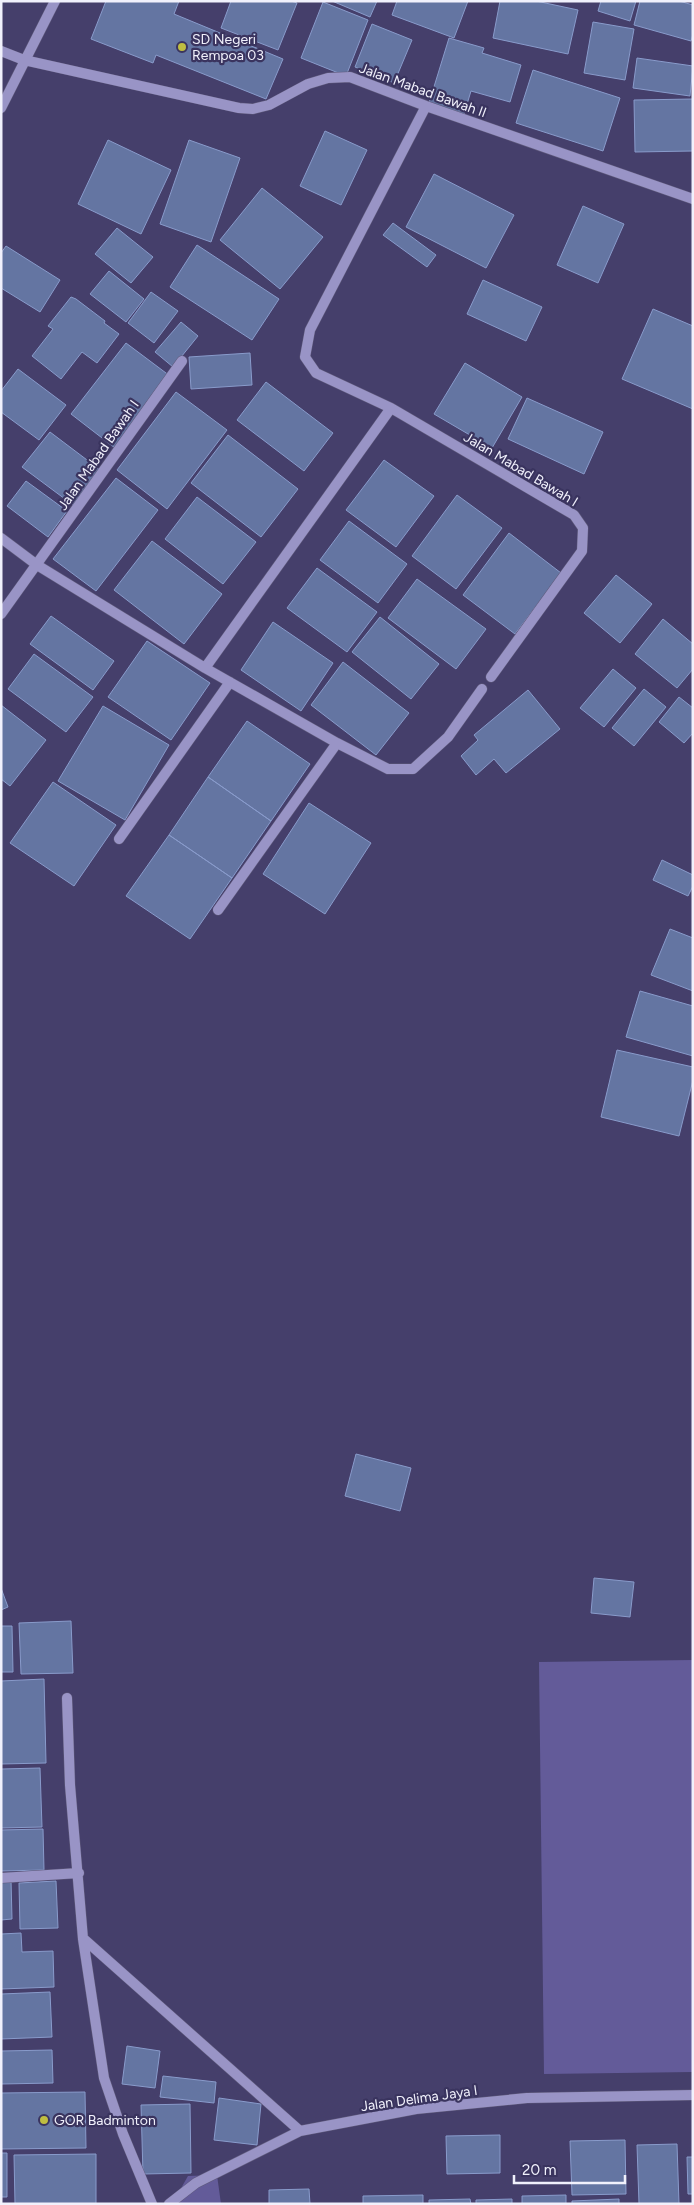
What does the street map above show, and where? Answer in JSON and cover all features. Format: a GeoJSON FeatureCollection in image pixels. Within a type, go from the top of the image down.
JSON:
{"type":"FeatureCollection","features":[{"type":"Feature","properties":{"kind":"street"},"geometry":{"type":"LineString","coordinates":[[1,108],[55,1]]}},
{"type":"Feature","properties":{"kind":"street","name":"Jalan Mabad Bawah II"},"geometry":{"type":"LineString","coordinates":[[1,51],[24,60],[239,108],[252,109],[269,105],[308,84],[328,78],[350,77],[426,106],[693,199]]}},
{"type":"Feature","properties":{"kind":"street","name":"Jalan Mabad Bawah I"},"geometry":{"type":"LineString","coordinates":[[426,106],[310,330],[304,357],[316,373],[391,408],[574,515],[583,528],[582,551],[491,677]]}},
{"type":"Feature","properties":{"kind":"street","name":"Jalan Mabad Bawah I"},"geometry":{"type":"LineString","coordinates":[[1,614],[182,361]]}},
{"type":"Feature","properties":{"kind":"street"},"geometry":{"type":"LineString","coordinates":[[205,668],[391,408]]}},
{"type":"Feature","properties":{"kind":"street"},"geometry":{"type":"LineString","coordinates":[[1,538],[37,565],[205,668],[337,743],[388,769],[413,769],[448,737],[482,689]]}},
{"type":"Feature","properties":{"kind":"street"},"geometry":{"type":"LineString","coordinates":[[119,839],[230,682]]}},
{"type":"Feature","properties":{"kind":"street"},"geometry":{"type":"LineString","coordinates":[[218,910],[337,743]]}},
{"type":"Feature","properties":{"kind":"street"},"geometry":{"type":"LineString","coordinates":[[67,1698],[70,1785],[78,1873],[104,2078],[123,2134],[152,2204]]}},
{"type":"Feature","properties":{"kind":"street"},"geometry":{"type":"LineString","coordinates":[[1,1878],[78,1873]]}},
{"type":"Feature","properties":{"kind":"street"},"geometry":{"type":"LineString","coordinates":[[85,1940],[300,2131]]}},
{"type":"Feature","properties":{"kind":"street","name":"Jalan Delima Jaya I"},"geometry":{"type":"LineString","coordinates":[[169,2204],[196,2183],[300,2131],[416,2110],[527,2098],[693,2095]]}},
{"type":"Feature","properties":{"kind":"shaded area"},"geometry":{"type":"Polygon","coordinates":[[[693,1660],[693,2072],[544,2074],[539,1662],[693,1660]]]}},
{"type":"Feature","properties":{"kind":"shaded area"},"geometry":{"type":"Polygon","coordinates":[[[217,2175],[221,2204],[172,2204],[188,2176],[217,2175]]]}},
{"type":"Feature","properties":{"kind":"building","name":"SD Negeri Rempoa 03"},"geometry":{"type":"Polygon","coordinates":[[[106,1],[179,1],[174,14],[283,59],[266,99],[156,55],[153,63],[91,39],[106,1]]]}},
{"type":"Feature","properties":{"kind":"building"},"geometry":{"type":"Polygon","coordinates":[[[231,1],[291,1],[297,3],[278,50],[221,28],[231,1]]]}},
{"type":"Feature","properties":{"kind":"building"},"geometry":{"type":"Polygon","coordinates":[[[332,1],[377,1],[370,17],[332,1]]]}},
{"type":"Feature","properties":{"kind":"building"},"geometry":{"type":"Polygon","coordinates":[[[397,1],[468,1],[454,38],[392,15],[397,1]]]}},
{"type":"Feature","properties":{"kind":"building"},"geometry":{"type":"Polygon","coordinates":[[[500,1],[536,1],[578,10],[568,54],[493,38],[500,1]]]}},
{"type":"Feature","properties":{"kind":"building"},"geometry":{"type":"Polygon","coordinates":[[[601,1],[636,1],[630,21],[598,11],[601,1]]]}},
{"type":"Feature","properties":{"kind":"building"},"geometry":{"type":"Polygon","coordinates":[[[640,1],[679,1],[693,5],[693,34],[691,41],[634,25],[640,1]]]}},
{"type":"Feature","properties":{"kind":"building"},"geometry":{"type":"Polygon","coordinates":[[[323,2],[368,20],[346,76],[301,58],[323,2]]]}},
{"type":"Feature","properties":{"kind":"building"},"geometry":{"type":"Polygon","coordinates":[[[593,22],[634,29],[625,80],[584,73],[593,22]]]}},
{"type":"Feature","properties":{"kind":"building"},"geometry":{"type":"Polygon","coordinates":[[[372,24],[412,40],[394,83],[355,67],[372,24]]]}},
{"type":"Feature","properties":{"kind":"building"},"geometry":{"type":"Polygon","coordinates":[[[449,38],[484,48],[482,53],[521,65],[510,102],[471,91],[464,114],[429,103],[449,38]]]}},
{"type":"Feature","properties":{"kind":"building"},"geometry":{"type":"Polygon","coordinates":[[[637,58],[693,66],[690,96],[633,88],[637,58]]]}},
{"type":"Feature","properties":{"kind":"building"},"geometry":{"type":"Polygon","coordinates":[[[533,70],[620,98],[603,151],[516,123],[533,70]]]}},
{"type":"Feature","properties":{"kind":"building"},"geometry":{"type":"Polygon","coordinates":[[[693,99],[693,151],[635,152],[634,100],[693,99]]]}},
{"type":"Feature","properties":{"kind":"building"},"geometry":{"type":"Polygon","coordinates":[[[325,131],[367,150],[341,205],[300,186],[325,131]]]}},
{"type":"Feature","properties":{"kind":"building"},"geometry":{"type":"Polygon","coordinates":[[[108,140],[171,170],[141,234],[78,204],[108,140]]]}},
{"type":"Feature","properties":{"kind":"building"},"geometry":{"type":"Polygon","coordinates":[[[189,140],[240,158],[211,242],[160,224],[189,140]]]}},
{"type":"Feature","properties":{"kind":"building"},"geometry":{"type":"Polygon","coordinates":[[[434,174],[514,215],[486,268],[406,227],[434,174]]]}},
{"type":"Feature","properties":{"kind":"building"},"geometry":{"type":"Polygon","coordinates":[[[262,188],[323,237],[280,289],[220,240],[262,188]]]}},
{"type":"Feature","properties":{"kind":"building"},"geometry":{"type":"Polygon","coordinates":[[[583,206],[624,224],[598,283],[557,265],[583,206]]]}},
{"type":"Feature","properties":{"kind":"building"},"geometry":{"type":"Polygon","coordinates":[[[393,223],[436,255],[427,267],[383,235],[393,223]]]}},
{"type":"Feature","properties":{"kind":"building"},"geometry":{"type":"Polygon","coordinates":[[[117,228],[153,257],[131,283],[95,254],[117,228]]]}},
{"type":"Feature","properties":{"kind":"building"},"geometry":{"type":"Polygon","coordinates":[[[197,245],[279,299],[252,340],[170,287],[197,245]]]}},
{"type":"Feature","properties":{"kind":"building"},"geometry":{"type":"Polygon","coordinates":[[[6,246],[60,280],[40,312],[1,288],[1,253],[6,246]]]}},
{"type":"Feature","properties":{"kind":"building"},"geometry":{"type":"Polygon","coordinates":[[[109,271],[144,299],[126,322],[90,294],[109,271]]]}},
{"type":"Feature","properties":{"kind":"building"},"geometry":{"type":"Polygon","coordinates":[[[483,280],[542,307],[526,341],[467,314],[483,280]]]}},
{"type":"Feature","properties":{"kind":"building"},"geometry":{"type":"Polygon","coordinates":[[[151,292],[178,311],[154,343],[128,323],[151,292]]]}},
{"type":"Feature","properties":{"kind":"building"},"geometry":{"type":"Polygon","coordinates":[[[71,297],[105,321],[104,323],[119,334],[97,363],[82,352],[61,379],[32,356],[53,329],[48,326],[71,297]]]}},
{"type":"Feature","properties":{"kind":"building"},"geometry":{"type":"Polygon","coordinates":[[[653,309],[693,326],[693,409],[622,379],[653,309]]]}},
{"type":"Feature","properties":{"kind":"building"},"geometry":{"type":"Polygon","coordinates":[[[181,322],[198,336],[173,367],[155,352],[181,322]]]}},
{"type":"Feature","properties":{"kind":"building"},"geometry":{"type":"Polygon","coordinates":[[[126,343],[170,376],[115,448],[71,414],[126,343]]]}},
{"type":"Feature","properties":{"kind":"building"},"geometry":{"type":"Polygon","coordinates":[[[250,353],[252,385],[191,389],[189,357],[250,353]]]}},
{"type":"Feature","properties":{"kind":"building"},"geometry":{"type":"Polygon","coordinates":[[[465,363],[522,397],[492,448],[434,414],[465,363]]]}},
{"type":"Feature","properties":{"kind":"building"},"geometry":{"type":"Polygon","coordinates":[[[18,369],[66,405],[39,440],[1,412],[1,391],[18,369]]]}},
{"type":"Feature","properties":{"kind":"building"},"geometry":{"type":"Polygon","coordinates":[[[266,382],[333,433],[304,471],[237,420],[266,382]]]}},
{"type":"Feature","properties":{"kind":"building"},"geometry":{"type":"Polygon","coordinates":[[[176,392],[227,430],[167,509],[117,470],[176,392]]]}},
{"type":"Feature","properties":{"kind":"building"},"geometry":{"type":"Polygon","coordinates":[[[527,398],[603,432],[584,474],[508,439],[527,398]]]}},
{"type":"Feature","properties":{"kind":"building"},"geometry":{"type":"Polygon","coordinates":[[[50,432],[99,469],[73,505],[22,467],[50,432]]]}},
{"type":"Feature","properties":{"kind":"building"},"geometry":{"type":"Polygon","coordinates":[[[228,435],[298,489],[261,537],[191,483],[228,435]]]}},
{"type":"Feature","properties":{"kind":"building"},"geometry":{"type":"Polygon","coordinates":[[[384,460],[434,496],[396,547],[346,510],[384,460]]]}},
{"type":"Feature","properties":{"kind":"building"},"geometry":{"type":"Polygon","coordinates":[[[116,478],[158,510],[96,591],[53,559],[116,478]]]}},
{"type":"Feature","properties":{"kind":"building"},"geometry":{"type":"Polygon","coordinates":[[[26,481],[67,511],[48,537],[7,506],[26,481]]]}},
{"type":"Feature","properties":{"kind":"building"},"geometry":{"type":"Polygon","coordinates":[[[457,495],[502,528],[456,589],[412,556],[457,495]]]}},
{"type":"Feature","properties":{"kind":"building"},"geometry":{"type":"Polygon","coordinates":[[[197,497],[256,542],[223,584],[165,539],[197,497]]]}},
{"type":"Feature","properties":{"kind":"building"},"geometry":{"type":"Polygon","coordinates":[[[349,521],[407,564],[378,603],[320,560],[349,521]]]}},
{"type":"Feature","properties":{"kind":"building"},"geometry":{"type":"Polygon","coordinates":[[[509,533],[561,573],[515,634],[463,595],[509,533]]]}},
{"type":"Feature","properties":{"kind":"building"},"geometry":{"type":"Polygon","coordinates":[[[152,541],[222,594],[184,644],[114,590],[152,541]]]}},
{"type":"Feature","properties":{"kind":"building"},"geometry":{"type":"Polygon","coordinates":[[[317,568],[377,612],[347,652],[287,608],[317,568]]]}},
{"type":"Feature","properties":{"kind":"building"},"geometry":{"type":"Polygon","coordinates":[[[616,575],[652,604],[620,643],[584,613],[616,575]]]}},
{"type":"Feature","properties":{"kind":"building"},"geometry":{"type":"Polygon","coordinates":[[[417,579],[486,629],[456,669],[388,618],[417,579]]]}},
{"type":"Feature","properties":{"kind":"building"},"geometry":{"type":"Polygon","coordinates":[[[51,616],[114,661],[93,690],[30,644],[51,616]]]}},
{"type":"Feature","properties":{"kind":"building"},"geometry":{"type":"Polygon","coordinates":[[[380,617],[439,664],[411,699],[352,652],[380,617]]]}},
{"type":"Feature","properties":{"kind":"building"},"geometry":{"type":"Polygon","coordinates":[[[663,619],[693,644],[693,669],[677,688],[635,654],[663,619]]]}},
{"type":"Feature","properties":{"kind":"building"},"geometry":{"type":"Polygon","coordinates":[[[273,622],[333,663],[301,711],[241,670],[273,622]]]}},
{"type":"Feature","properties":{"kind":"building"},"geometry":{"type":"Polygon","coordinates":[[[147,641],[210,683],[171,740],[108,697],[147,641]]]}},
{"type":"Feature","properties":{"kind":"building"},"geometry":{"type":"Polygon","coordinates":[[[34,654],[93,697],[66,732],[8,689],[34,654]]]}},
{"type":"Feature","properties":{"kind":"building"},"geometry":{"type":"Polygon","coordinates":[[[343,662],[409,713],[376,755],[311,705],[343,662]]]}},
{"type":"Feature","properties":{"kind":"building"},"geometry":{"type":"Polygon","coordinates":[[[613,669],[636,688],[604,727],[580,708],[613,669]]]}},
{"type":"Feature","properties":{"kind":"building"},"geometry":{"type":"Polygon","coordinates":[[[644,689],[666,707],[634,746],[612,728],[644,689]]]}},
{"type":"Feature","properties":{"kind":"building"},"geometry":{"type":"Polygon","coordinates":[[[528,690],[560,729],[506,773],[494,759],[476,775],[461,756],[478,740],[474,735],[528,690]]]}},
{"type":"Feature","properties":{"kind":"building"},"geometry":{"type":"Polygon","coordinates":[[[679,697],[693,708],[693,733],[684,743],[659,722],[679,697]]]}},
{"type":"Feature","properties":{"kind":"building"},"geometry":{"type":"Polygon","coordinates":[[[1,705],[46,740],[10,786],[1,779],[1,705]]]}},
{"type":"Feature","properties":{"kind":"building"},"geometry":{"type":"Polygon","coordinates":[[[103,706],[169,745],[125,820],[58,781],[103,706]]]}},
{"type":"Feature","properties":{"kind":"building"},"geometry":{"type":"Polygon","coordinates":[[[247,721],[310,764],[271,821],[208,777],[247,721]]]}},
{"type":"Feature","properties":{"kind":"building"},"geometry":{"type":"Polygon","coordinates":[[[208,777],[271,821],[232,878],[169,835],[208,777]]]}},
{"type":"Feature","properties":{"kind":"building"},"geometry":{"type":"Polygon","coordinates":[[[53,782],[116,825],[74,886],[10,843],[53,782]]]}},
{"type":"Feature","properties":{"kind":"building"},"geometry":{"type":"Polygon","coordinates":[[[309,803],[371,843],[325,914],[263,874],[309,803]]]}},
{"type":"Feature","properties":{"kind":"building"},"geometry":{"type":"Polygon","coordinates":[[[169,835],[232,878],[190,939],[126,896],[169,835]]]}},
{"type":"Feature","properties":{"kind":"building"},"geometry":{"type":"Polygon","coordinates":[[[662,860],[693,875],[693,886],[688,896],[653,880],[662,860]]]}},
{"type":"Feature","properties":{"kind":"building"},"geometry":{"type":"Polygon","coordinates":[[[670,929],[693,938],[693,991],[651,975],[670,929]]]}},
{"type":"Feature","properties":{"kind":"building"},"geometry":{"type":"Polygon","coordinates":[[[640,991],[693,1006],[693,1056],[626,1037],[640,991]]]}},
{"type":"Feature","properties":{"kind":"building"},"geometry":{"type":"Polygon","coordinates":[[[617,1050],[693,1067],[693,1080],[679,1136],[601,1117],[617,1050]]]}},
{"type":"Feature","properties":{"kind":"building"},"geometry":{"type":"Polygon","coordinates":[[[356,1454],[411,1468],[400,1511],[345,1496],[356,1454]]]}},
{"type":"Feature","properties":{"kind":"building"},"geometry":{"type":"Polygon","coordinates":[[[594,1578],[634,1582],[630,1617],[591,1613],[594,1578]]]}},
{"type":"Feature","properties":{"kind":"building"},"geometry":{"type":"Polygon","coordinates":[[[1,1588],[8,1607],[1,1610],[1,1588]]]}},
{"type":"Feature","properties":{"kind":"building"},"geometry":{"type":"Polygon","coordinates":[[[71,1621],[73,1673],[21,1674],[19,1623],[71,1621]]]}},
{"type":"Feature","properties":{"kind":"building"},"geometry":{"type":"Polygon","coordinates":[[[1,1626],[12,1626],[13,1672],[1,1672],[1,1626]]]}},
{"type":"Feature","properties":{"kind":"building"},"geometry":{"type":"Polygon","coordinates":[[[44,1679],[46,1763],[1,1764],[1,1681],[44,1679]]]}},
{"type":"Feature","properties":{"kind":"building"},"geometry":{"type":"Polygon","coordinates":[[[40,1768],[42,1827],[1,1828],[1,1769],[40,1768]]]}},
{"type":"Feature","properties":{"kind":"building"},"geometry":{"type":"Polygon","coordinates":[[[43,1829],[44,1870],[1,1871],[1,1830],[43,1829]]]}},
{"type":"Feature","properties":{"kind":"building"},"geometry":{"type":"Polygon","coordinates":[[[11,1880],[12,1919],[1,1920],[1,1881],[11,1880]]]}},
{"type":"Feature","properties":{"kind":"building"},"geometry":{"type":"Polygon","coordinates":[[[56,1881],[58,1928],[20,1929],[19,1883],[56,1881]]]}},
{"type":"Feature","properties":{"kind":"building"},"geometry":{"type":"Polygon","coordinates":[[[21,1933],[22,1952],[53,1951],[54,1987],[1,1989],[1,1934],[21,1933]]]}},
{"type":"Feature","properties":{"kind":"building"},"geometry":{"type":"Polygon","coordinates":[[[50,1992],[52,2037],[1,2039],[1,1994],[50,1992]]]}},
{"type":"Feature","properties":{"kind":"building"},"geometry":{"type":"Polygon","coordinates":[[[127,2046],[160,2051],[155,2088],[122,2084],[127,2046]]]}},
{"type":"Feature","properties":{"kind":"building"},"geometry":{"type":"Polygon","coordinates":[[[52,2050],[53,2083],[1,2084],[1,2051],[52,2050]]]}},
{"type":"Feature","properties":{"kind":"building"},"geometry":{"type":"Polygon","coordinates":[[[163,2076],[216,2082],[214,2103],[160,2097],[163,2076]]]}},
{"type":"Feature","properties":{"kind":"building","name":"GOR Badminton"},"geometry":{"type":"Polygon","coordinates":[[[85,2092],[86,2148],[1,2149],[1,2093],[85,2092]]]}},
{"type":"Feature","properties":{"kind":"building"},"geometry":{"type":"Polygon","coordinates":[[[219,2098],[261,2104],[257,2145],[214,2140],[219,2098]]]}},
{"type":"Feature","properties":{"kind":"building"},"geometry":{"type":"Polygon","coordinates":[[[190,2104],[191,2173],[143,2174],[141,2105],[190,2104]]]}},
{"type":"Feature","properties":{"kind":"building"},"geometry":{"type":"Polygon","coordinates":[[[500,2135],[500,2173],[447,2174],[446,2136],[500,2135]]]}},
{"type":"Feature","properties":{"kind":"building"},"geometry":{"type":"Polygon","coordinates":[[[625,2140],[626,2194],[572,2195],[570,2141],[625,2140]]]}},
{"type":"Feature","properties":{"kind":"building"},"geometry":{"type":"Polygon","coordinates":[[[677,2144],[679,2204],[639,2204],[637,2145],[677,2144]]]}},
{"type":"Feature","properties":{"kind":"building"},"geometry":{"type":"Polygon","coordinates":[[[1,2153],[7,2153],[7,2197],[1,2197],[1,2153]]]}},
{"type":"Feature","properties":{"kind":"building"},"geometry":{"type":"Polygon","coordinates":[[[96,2154],[96,2204],[15,2204],[14,2155],[96,2154]]]}},
{"type":"Feature","properties":{"kind":"building"},"geometry":{"type":"Polygon","coordinates":[[[687,2157],[693,2157],[693,2194],[688,2194],[687,2157]]]}},
{"type":"Feature","properties":{"kind":"building"},"geometry":{"type":"Polygon","coordinates":[[[309,2189],[310,2204],[269,2204],[269,2190],[309,2189]]]}},
{"type":"Feature","properties":{"kind":"building"},"geometry":{"type":"Polygon","coordinates":[[[423,2195],[423,2204],[363,2204],[363,2196],[423,2195]]]}},
{"type":"Feature","properties":{"kind":"building"},"geometry":{"type":"Polygon","coordinates":[[[566,2195],[566,2204],[522,2204],[522,2196],[566,2195]]]}},
{"type":"Feature","properties":{"kind":"building"},"geometry":{"type":"Polygon","coordinates":[[[470,2199],[471,2204],[429,2204],[429,2200],[470,2199]]]}},
{"type":"Feature","properties":{"kind":"building"},"geometry":{"type":"Polygon","coordinates":[[[512,2199],[512,2204],[476,2204],[476,2200],[512,2199]]]}},
{"type":"Feature","properties":{"kind":"building"},"geometry":{"type":"Polygon","coordinates":[[[619,2199],[619,2204],[572,2204],[572,2201],[619,2199]]]}},
{"type":"Feature","properties":{"kind":"place","name":"SD Negeri Rempoa 03"},"geometry":{"type":"Point","coordinates":[182,47]}},
{"type":"Feature","properties":{"kind":"place","name":"GOR Badminton"},"geometry":{"type":"Point","coordinates":[44,2120]}}]}
